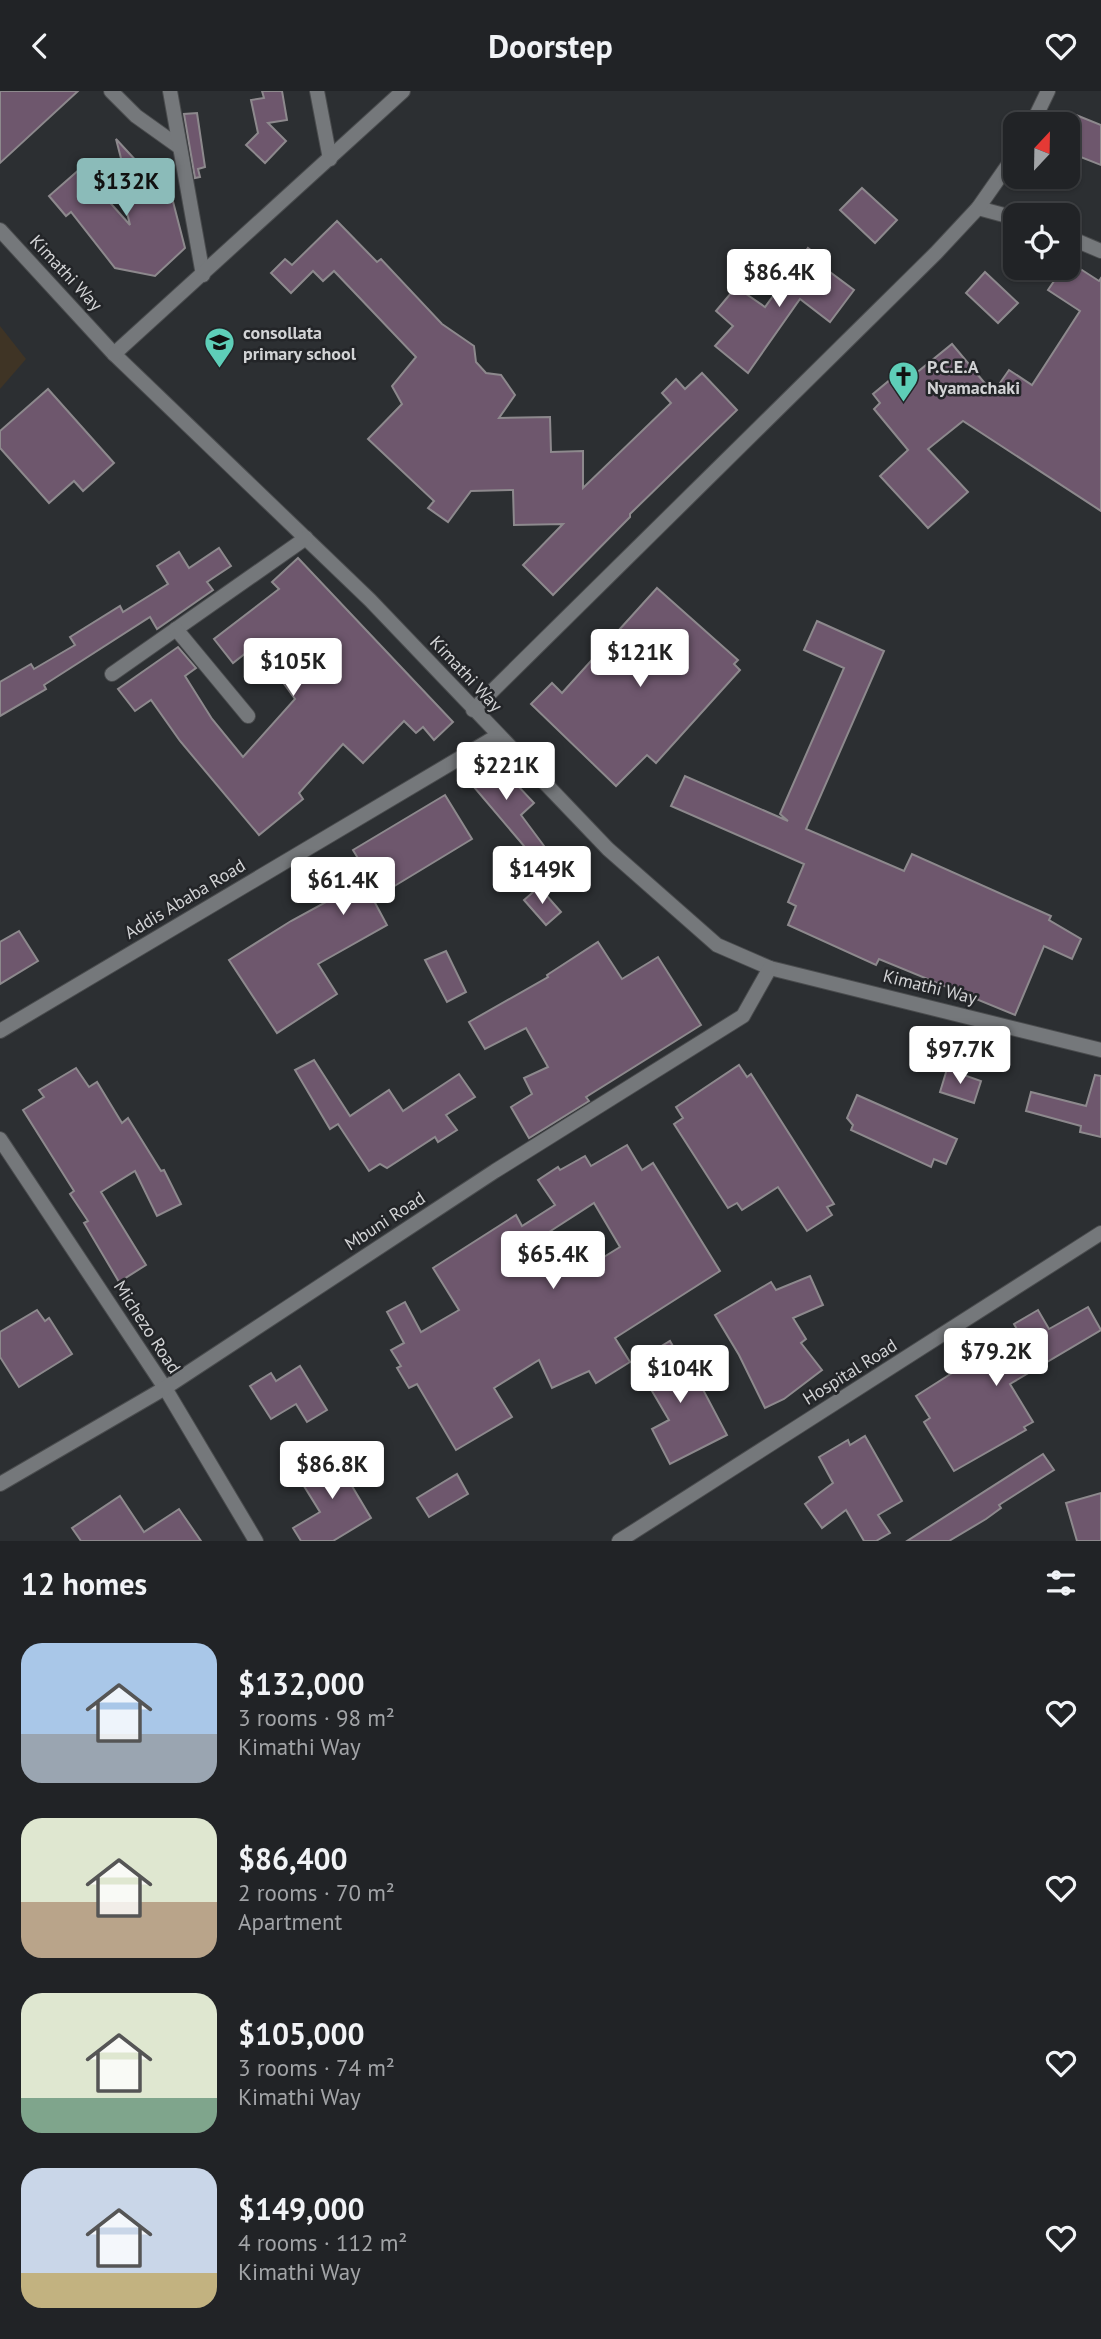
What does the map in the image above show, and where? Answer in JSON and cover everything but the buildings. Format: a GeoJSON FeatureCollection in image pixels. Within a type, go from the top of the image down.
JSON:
{"type":"FeatureCollection","features":[{"type":"Feature","properties":{"kind":"street"},"geometry":{"type":"LineString","coordinates":[[111,91],[136,116],[178,146]]}},
{"type":"Feature","properties":{"kind":"street"},"geometry":{"type":"LineString","coordinates":[[170,91],[203,275]]}},
{"type":"Feature","properties":{"kind":"street"},"geometry":{"type":"LineString","coordinates":[[317,91],[330,159]]}},
{"type":"Feature","properties":{"kind":"street"},"geometry":{"type":"LineString","coordinates":[[114,354],[403,91]]}},
{"type":"Feature","properties":{"kind":"street"},"geometry":{"type":"LineString","coordinates":[[1038,112],[1048,91]]}},
{"type":"Feature","properties":{"kind":"street"},"geometry":{"type":"LineString","coordinates":[[473,710],[936,253],[978,208],[1003,172]]}},
{"type":"Feature","properties":{"kind":"street"},"geometry":{"type":"LineString","coordinates":[[978,208],[1003,215]]}},
{"type":"Feature","properties":{"kind":"street","name":"Kimathi Way"},"geometry":{"type":"LineString","coordinates":[[0,230],[114,354],[370,600],[497,736],[608,849],[718,945],[770,968],[1101,1050]]}},
{"type":"Feature","properties":{"kind":"street"},"geometry":{"type":"LineString","coordinates":[[1080,242],[1101,251]]}},
{"type":"Feature","properties":{"kind":"street"},"geometry":{"type":"LineString","coordinates":[[112,674],[306,538]]}},
{"type":"Feature","properties":{"kind":"street"},"geometry":{"type":"LineString","coordinates":[[176,629],[248,716]]}},
{"type":"Feature","properties":{"kind":"street","name":"Addis Ababa Road"},"geometry":{"type":"LineString","coordinates":[[0,1031],[497,736]]}},
{"type":"Feature","properties":{"kind":"street","name":"Mbuni Road"},"geometry":{"type":"LineString","coordinates":[[0,1484],[165,1388],[495,1171],[743,1016],[770,968]]}},
{"type":"Feature","properties":{"kind":"street","name":"Michezo Road"},"geometry":{"type":"LineString","coordinates":[[0,1139],[165,1388],[256,1541]]}},
{"type":"Feature","properties":{"kind":"street","name":"Hospital Road"},"geometry":{"type":"LineString","coordinates":[[619,1541],[1101,1233]]}},
{"type":"Feature","properties":{"kind":"shaded area"},"geometry":{"type":"Polygon","coordinates":[[[0,326],[26,359],[0,389],[0,326]]]}},
{"type":"Feature","properties":{"kind":"place","name":"consollata primary school"},"geometry":{"type":"Point","coordinates":[220,370]}},
{"type":"Feature","properties":{"kind":"place","name":"P.C.E.A Nyamachaki"},"geometry":{"type":"Point","coordinates":[904,404]}}]}
